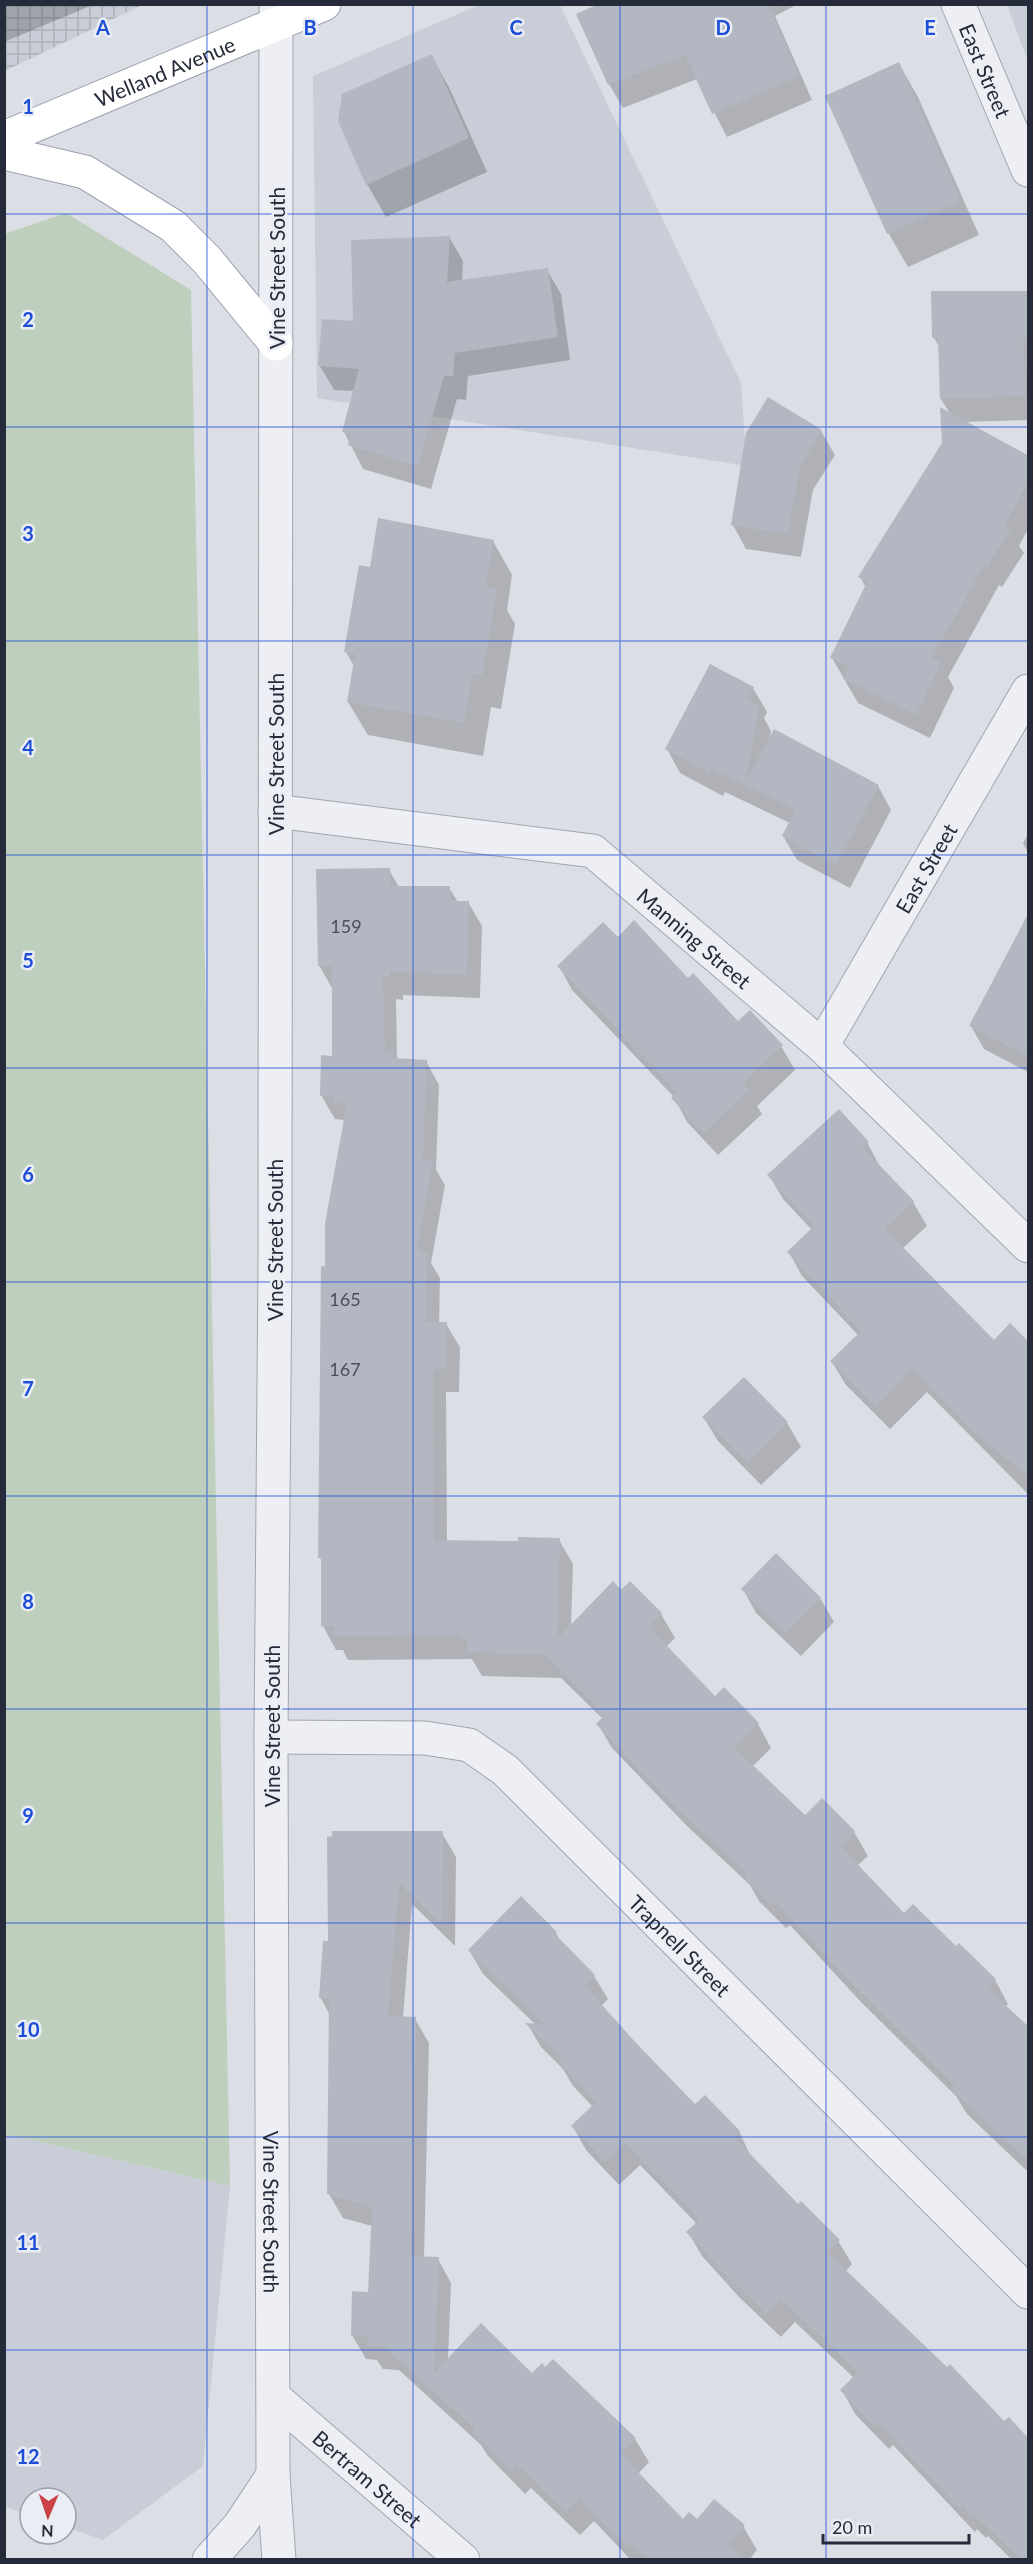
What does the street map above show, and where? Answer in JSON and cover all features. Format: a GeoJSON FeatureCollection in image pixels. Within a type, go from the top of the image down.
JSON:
{"type":"FeatureCollection","features":[{"type":"Feature","properties":{"kind":"main road","name":"Welland Avenue"},"geometry":{"type":"LineString","coordinates":[[4,138],[276,15],[324,4]]}},
{"type":"Feature","properties":{"kind":"main road"},"geometry":{"type":"LineString","coordinates":[[4,153],[86,172],[173,226],[207,260],[276,344]]}},
{"type":"Feature","properties":{"kind":"street","name":"East Street"},"geometry":{"type":"LineString","coordinates":[[958,4],[1029,171]]}},
{"type":"Feature","properties":{"kind":"street","name":"Vine Street South"},"geometry":{"type":"LineString","coordinates":[[276,15],[271,1737],[273,2475],[279,2559]]}},
{"type":"Feature","properties":{"kind":"street","name":"East Street"},"geometry":{"type":"LineString","coordinates":[[822,1046],[1029,691]]}},
{"type":"Feature","properties":{"kind":"street","name":"Manning Street"},"geometry":{"type":"LineString","coordinates":[[275,811],[593,851],[822,1046],[1029,1246]]}},
{"type":"Feature","properties":{"kind":"street","name":"Trapnell Street"},"geometry":{"type":"LineString","coordinates":[[271,1737],[425,1738],[469,1745],[505,1770],[1029,2292]]}},
{"type":"Feature","properties":{"kind":"street","name":"Bertram Street"},"geometry":{"type":"LineString","coordinates":[[274,2397],[463,2559]]}},
{"type":"Feature","properties":{"kind":"street"},"geometry":{"type":"LineString","coordinates":[[209,2559],[240,2526],[273,2475]]}},
{"type":"Feature","properties":{"kind":"shaded area"},"geometry":{"type":"Polygon","coordinates":[[[5,4],[142,4],[142,5],[5,71],[5,4]]]}},
{"type":"Feature","properties":{"kind":"shaded area"},"geometry":{"type":"Polygon","coordinates":[[[479,5],[560,5],[741,383],[747,466],[317,398],[313,76],[479,5]]]}},
{"type":"Feature","properties":{"kind":"shaded area"},"geometry":{"type":"Polygon","coordinates":[[[1007,5],[1028,5],[1028,62],[1007,5]]]}},
{"type":"Feature","properties":{"kind":"shaded area"},"geometry":{"type":"Polygon","coordinates":[[[5,2134],[230,2186],[203,2466],[103,2540],[78,2531],[78,2486],[18,2486],[18,2511],[5,2507],[5,2134]]]}},
{"type":"Feature","properties":{"kind":"green space"},"geometry":{"type":"Polygon","coordinates":[[[66,213],[191,290],[230,2186],[5,2134],[4,234],[66,213]]]}},
{"type":"Feature","properties":{"kind":"building"},"geometry":{"type":"Polygon","coordinates":[[[599,4],[768,4],[799,76],[712,114],[685,55],[608,85],[576,14],[599,4]]]}},
{"type":"Feature","properties":{"kind":"building"},"geometry":{"type":"Polygon","coordinates":[[[432,54],[469,138],[366,185],[338,121],[342,94],[432,54]]]}},
{"type":"Feature","properties":{"kind":"building"},"geometry":{"type":"Polygon","coordinates":[[[899,62],[961,201],[887,234],[825,96],[899,62]]]}},
{"type":"Feature","properties":{"kind":"building"},"geometry":{"type":"Polygon","coordinates":[[[450,236],[447,282],[548,268],[558,337],[455,353],[453,376],[444,376],[418,466],[348,445],[351,435],[342,432],[359,369],[318,366],[322,319],[353,321],[351,240],[450,236]]]}},
{"type":"Feature","properties":{"kind":"building"},"geometry":{"type":"Polygon","coordinates":[[[931,291],[1029,291],[1029,338],[1023,338],[1026,396],[940,399],[938,338],[932,338],[931,291]]]}},
{"type":"Feature","properties":{"kind":"building"},"geometry":{"type":"Polygon","coordinates":[[[768,397],[822,430],[800,466],[788,534],[731,525],[746,433],[768,397]]]}},
{"type":"Feature","properties":{"kind":"building"},"geometry":{"type":"Polygon","coordinates":[[[940,407],[1029,456],[1029,480],[1005,524],[1011,528],[988,565],[985,563],[932,658],[941,663],[916,715],[843,679],[849,667],[830,658],[867,582],[858,577],[942,443],[940,407]]]}},
{"type":"Feature","properties":{"kind":"building"},"geometry":{"type":"Polygon","coordinates":[[[378,518],[494,540],[486,587],[497,589],[482,676],[472,674],[464,723],[347,702],[355,654],[344,652],[359,565],[370,567],[378,518]]]}},
{"type":"Feature","properties":{"kind":"building"},"geometry":{"type":"Polygon","coordinates":[[[710,664],[754,687],[747,700],[759,706],[746,781],[774,729],[879,785],[836,865],[782,836],[796,809],[711,769],[709,773],[665,749],[710,664]]]}},
{"type":"Feature","properties":{"kind":"building"},"geometry":{"type":"Polygon","coordinates":[[[390,868],[390,886],[450,886],[450,901],[469,901],[467,974],[390,972],[390,976],[383,976],[385,1051],[393,1052],[393,1058],[427,1060],[423,1159],[433,1160],[417,1249],[427,1253],[426,1322],[447,1322],[446,1369],[433,1369],[434,1540],[518,1541],[518,1537],[560,1538],[557,1639],[613,1581],[621,1590],[630,1581],[662,1613],[649,1627],[715,1696],[724,1687],[759,1723],[734,1747],[805,1815],[822,1798],[855,1831],[840,1846],[904,1913],[913,1904],[956,1946],[959,1943],[996,1979],[987,1988],[1029,2027],[1029,2161],[951,2090],[955,2086],[844,1976],[776,1902],[772,1906],[744,1877],[747,1873],[670,1802],[596,1724],[603,1717],[594,1707],[596,1705],[546,1655],[467,1652],[467,1639],[461,1639],[461,1635],[333,1636],[334,1626],[321,1626],[321,1558],[318,1558],[321,1266],[325,1266],[325,1223],[347,1103],[333,1103],[333,1096],[320,1096],[321,1055],[332,1056],[332,966],[318,966],[316,869],[390,868]]]}},
{"type":"Feature","properties":{"kind":"building"},"geometry":{"type":"Polygon","coordinates":[[[1029,912],[1029,1057],[969,1026],[1029,912]]]}},
{"type":"Feature","properties":{"kind":"building"},"geometry":{"type":"Polygon","coordinates":[[[634,920],[688,978],[693,973],[738,1021],[750,1010],[783,1045],[743,1083],[749,1090],[703,1133],[671,1098],[677,1092],[557,966],[603,922],[618,937],[634,920]]]}},
{"type":"Feature","properties":{"kind":"building"},"geometry":{"type":"Polygon","coordinates":[[[839,1109],[869,1142],[862,1147],[914,1201],[885,1229],[994,1340],[1010,1323],[1029,1342],[1029,1477],[973,1431],[912,1369],[875,1407],[830,1361],[861,1331],[787,1252],[814,1226],[767,1175],[839,1109]]]}},
{"type":"Feature","properties":{"kind":"building"},"geometry":{"type":"Polygon","coordinates":[[[744,1377],[788,1422],[747,1463],[702,1417],[744,1377]]]}},
{"type":"Feature","properties":{"kind":"building"},"geometry":{"type":"Polygon","coordinates":[[[776,1553],[821,1598],[786,1633],[741,1589],[776,1553]]]}},
{"type":"Feature","properties":{"kind":"building"},"geometry":{"type":"Polygon","coordinates":[[[332,1831],[443,1831],[442,1925],[399,1883],[388,2016],[416,2017],[411,2256],[439,2257],[434,2373],[481,2323],[532,2373],[542,2363],[545,2367],[553,2359],[636,2438],[621,2454],[683,2519],[689,2512],[697,2519],[714,2499],[745,2525],[728,2545],[745,2559],[649,2559],[630,2544],[627,2547],[579,2498],[566,2512],[517,2465],[511,2471],[472,2432],[475,2429],[384,2347],[367,2346],[368,2337],[351,2336],[352,2291],[368,2292],[372,2207],[327,2194],[329,1998],[319,1998],[323,1941],[328,1941],[327,1837],[332,1836],[332,1831]]]}},
{"type":"Feature","properties":{"kind":"building"},"geometry":{"type":"Polygon","coordinates":[[[521,1896],[595,1975],[585,1986],[636,2043],[695,2104],[705,2095],[740,2131],[734,2137],[798,2204],[801,2201],[840,2240],[827,2252],[947,2367],[950,2364],[1004,2421],[1009,2417],[1029,2439],[1029,2559],[1021,2559],[973,2514],[971,2516],[963,2506],[960,2509],[879,2423],[875,2427],[840,2390],[858,2372],[781,2299],[766,2314],[724,2273],[686,2232],[700,2219],[625,2142],[605,2162],[571,2126],[596,2102],[558,2062],[562,2058],[525,2023],[544,2024],[468,1950],[521,1896]]]}}]}
